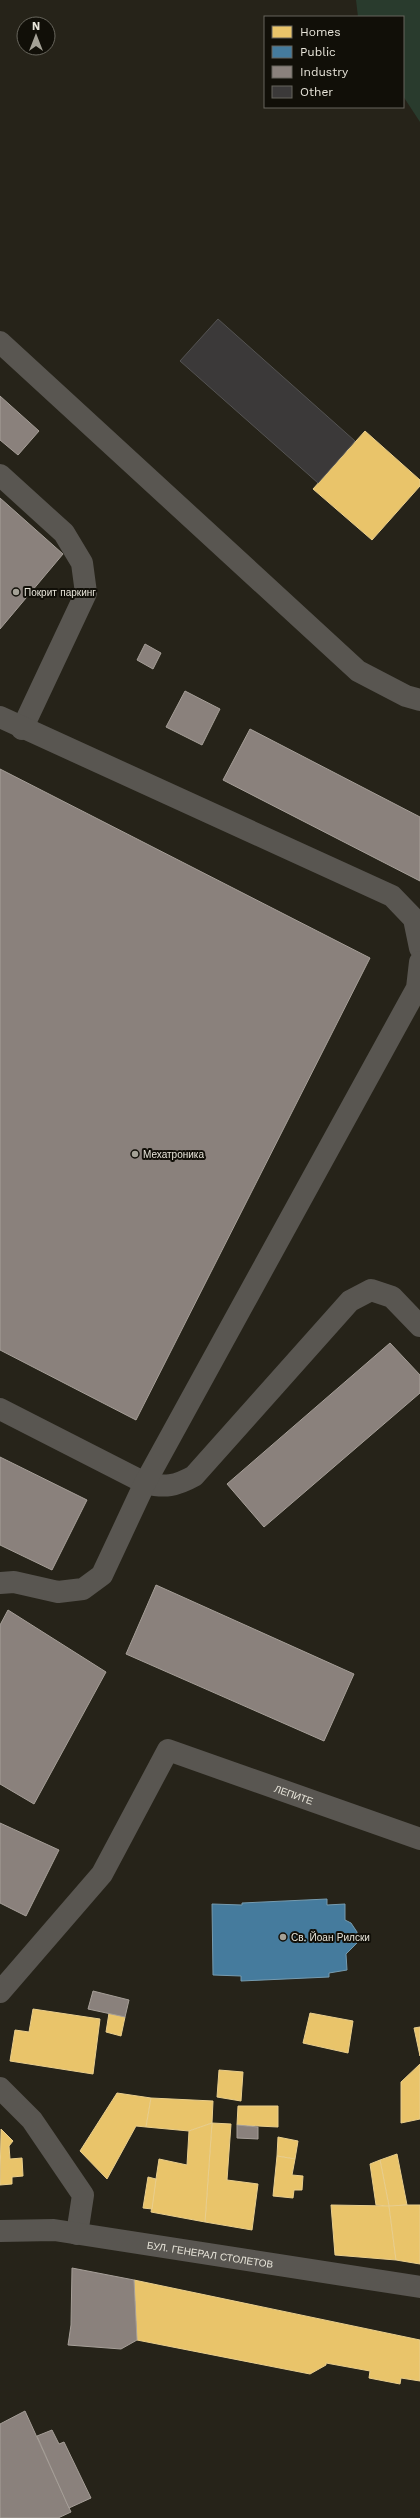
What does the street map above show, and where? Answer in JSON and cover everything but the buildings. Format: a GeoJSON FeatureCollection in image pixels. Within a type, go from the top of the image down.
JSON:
{"type":"FeatureCollection","features":[{"type":"Feature","properties":{"kind":"street"},"geometry":{"type":"LineString","coordinates":[[0,342],[358,671],[406,696],[420,700]]}},
{"type":"Feature","properties":{"kind":"street"},"geometry":{"type":"LineString","coordinates":[[0,475],[64,533],[82,563],[86,593],[22,729]]}},
{"type":"Feature","properties":{"kind":"street"},"geometry":{"type":"LineString","coordinates":[[0,717],[22,729],[392,896],[414,920],[420,948]]}},
{"type":"Feature","properties":{"kind":"street"},"geometry":{"type":"LineString","coordinates":[[0,1583],[14,1582],[58,1592],[83,1590],[102,1575],[145,1483],[417,988],[420,962]]}},
{"type":"Feature","properties":{"kind":"street"},"geometry":{"type":"LineString","coordinates":[[0,1409],[145,1483],[163,1487],[178,1485],[194,1476],[350,1301],[371,1290],[392,1296],[420,1326]]}},
{"type":"Feature","properties":{"kind":"street","name":"ЛЕПИТЕ"},"geometry":{"type":"LineString","coordinates":[[0,1992],[102,1874],[168,1750],[420,1839]]}},
{"type":"Feature","properties":{"kind":"street"},"geometry":{"type":"LineString","coordinates":[[0,2088],[32,2120],[83,2195],[77,2234]]}},
{"type":"Feature","properties":{"kind":"street","name":"БУЛ. ГЕНЕРАЛ СТОЛЕТОВ"},"geometry":{"type":"LineString","coordinates":[[0,2231],[54,2230],[420,2287]]}},
{"type":"Feature","properties":{"kind":"green space"},"geometry":{"type":"Polygon","coordinates":[[[356,0],[420,0],[420,122],[404,98],[404,16],[358,16],[356,0]]]}},
{"type":"Feature","properties":{"kind":"place","name":"Покрит паркинг"},"geometry":{"type":"Point","coordinates":[16,592]}},
{"type":"Feature","properties":{"kind":"place","name":"Мехатроника"},"geometry":{"type":"Point","coordinates":[135,1154]}},
{"type":"Feature","properties":{"kind":"place","name":"Св. Йоан Рилски"},"geometry":{"type":"Point","coordinates":[283,1937]}}]}
